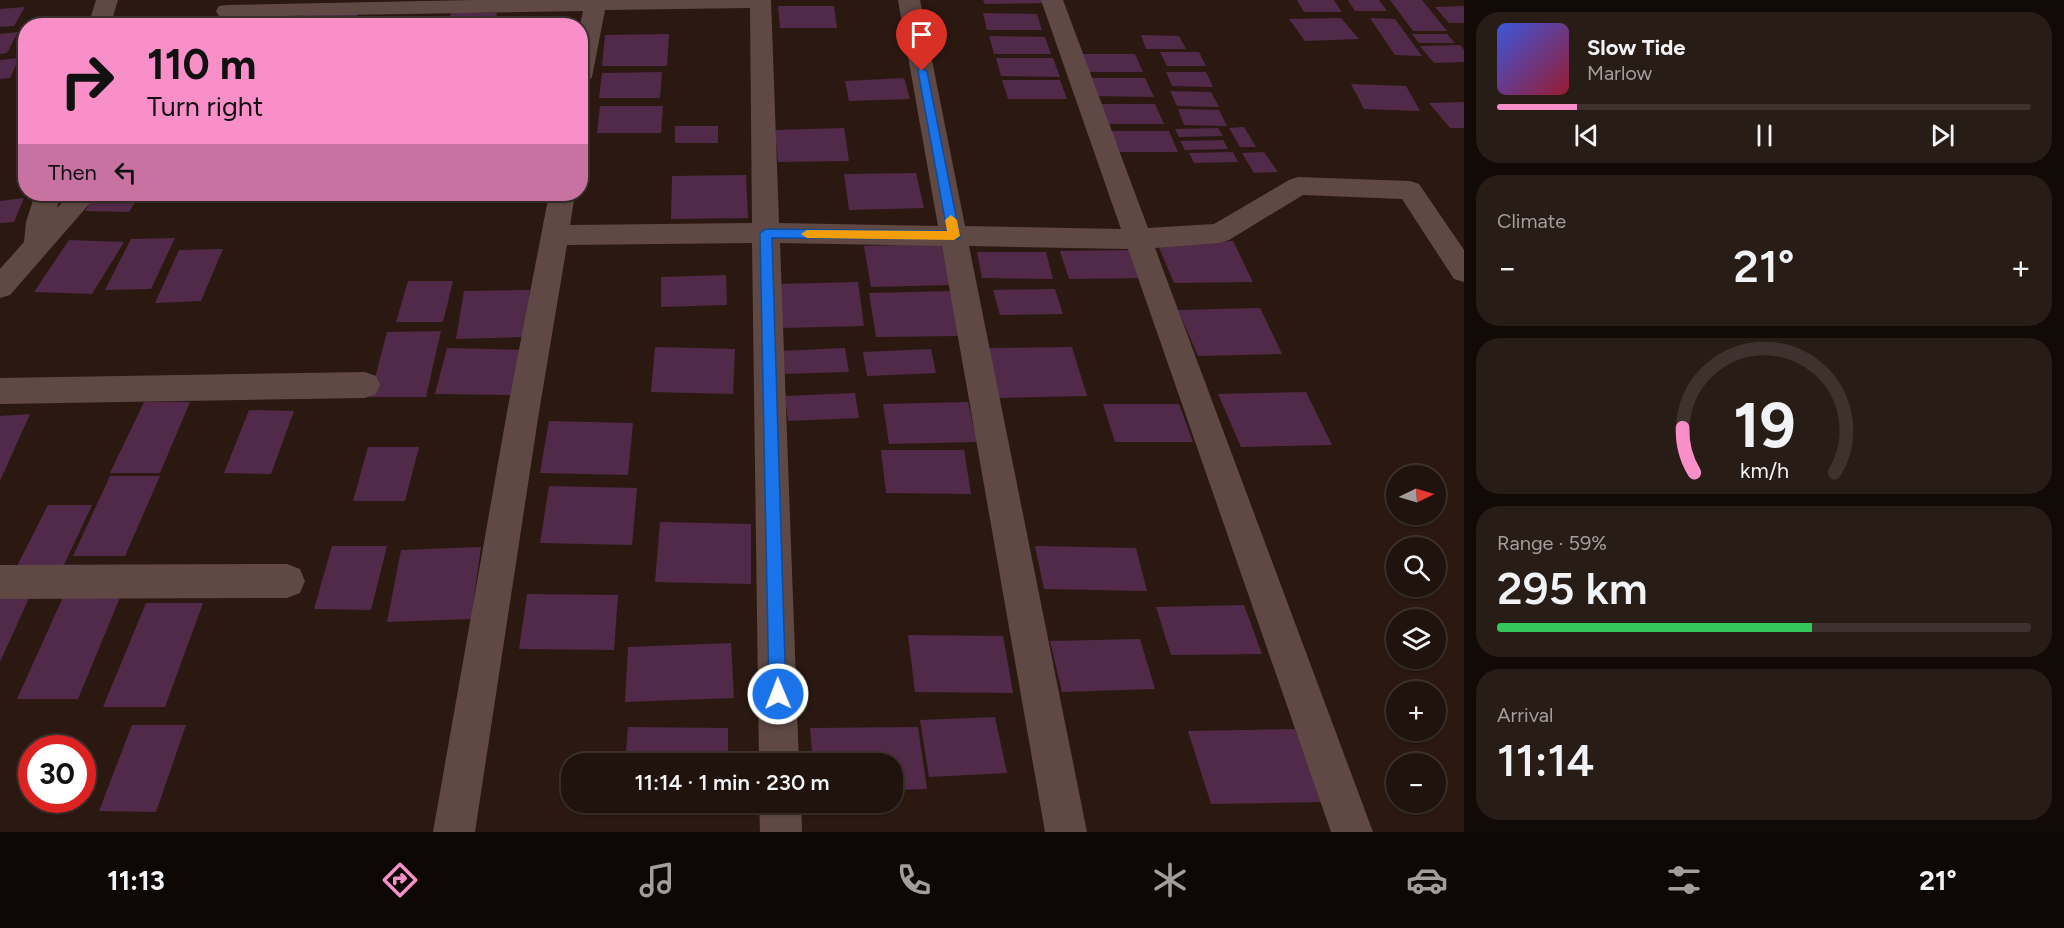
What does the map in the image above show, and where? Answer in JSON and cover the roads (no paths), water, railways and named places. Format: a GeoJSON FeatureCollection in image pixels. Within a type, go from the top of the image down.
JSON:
{"type":"FeatureCollection","features":[{"type":"Feature","properties":{"kind":"street"},"geometry":{"type":"LineString","coordinates":[[101,18],[107,0]]}},
{"type":"Feature","properties":{"kind":"street"},"geometry":{"type":"LineString","coordinates":[[909,0],[1066,832]]}},
{"type":"Feature","properties":{"kind":"street"},"geometry":{"type":"LineString","coordinates":[[1052,0],[1352,832]]}},
{"type":"Feature","properties":{"kind":"street"},"geometry":{"type":"LineString","coordinates":[[226,12],[760,1],[779,753]]}},
{"type":"Feature","properties":{"kind":"street"},"geometry":{"type":"LineString","coordinates":[[588,39],[595,5]]}},
{"type":"Feature","properties":{"kind":"street"},"geometry":{"type":"LineString","coordinates":[[555,235],[766,233],[1138,239],[1219,233],[1298,186],[1410,190],[1464,272]]}},
{"type":"Feature","properties":{"kind":"street"},"geometry":{"type":"LineString","coordinates":[[38,244],[39,222],[46,201]]}},
{"type":"Feature","properties":{"kind":"street"},"geometry":{"type":"LineString","coordinates":[[0,287],[78,201]]}},
{"type":"Feature","properties":{"kind":"street"},"geometry":{"type":"LineString","coordinates":[[454,832],[560,201]]}},
{"type":"Feature","properties":{"kind":"street"},"geometry":{"type":"LineString","coordinates":[[0,391],[365,386]]}},
{"type":"Feature","properties":{"kind":"street"},"geometry":{"type":"LineString","coordinates":[[0,582],[287,581]]}},
{"type":"Feature","properties":{"kind":"street"},"geometry":{"type":"LineString","coordinates":[[780,813],[781,832]]}}]}
